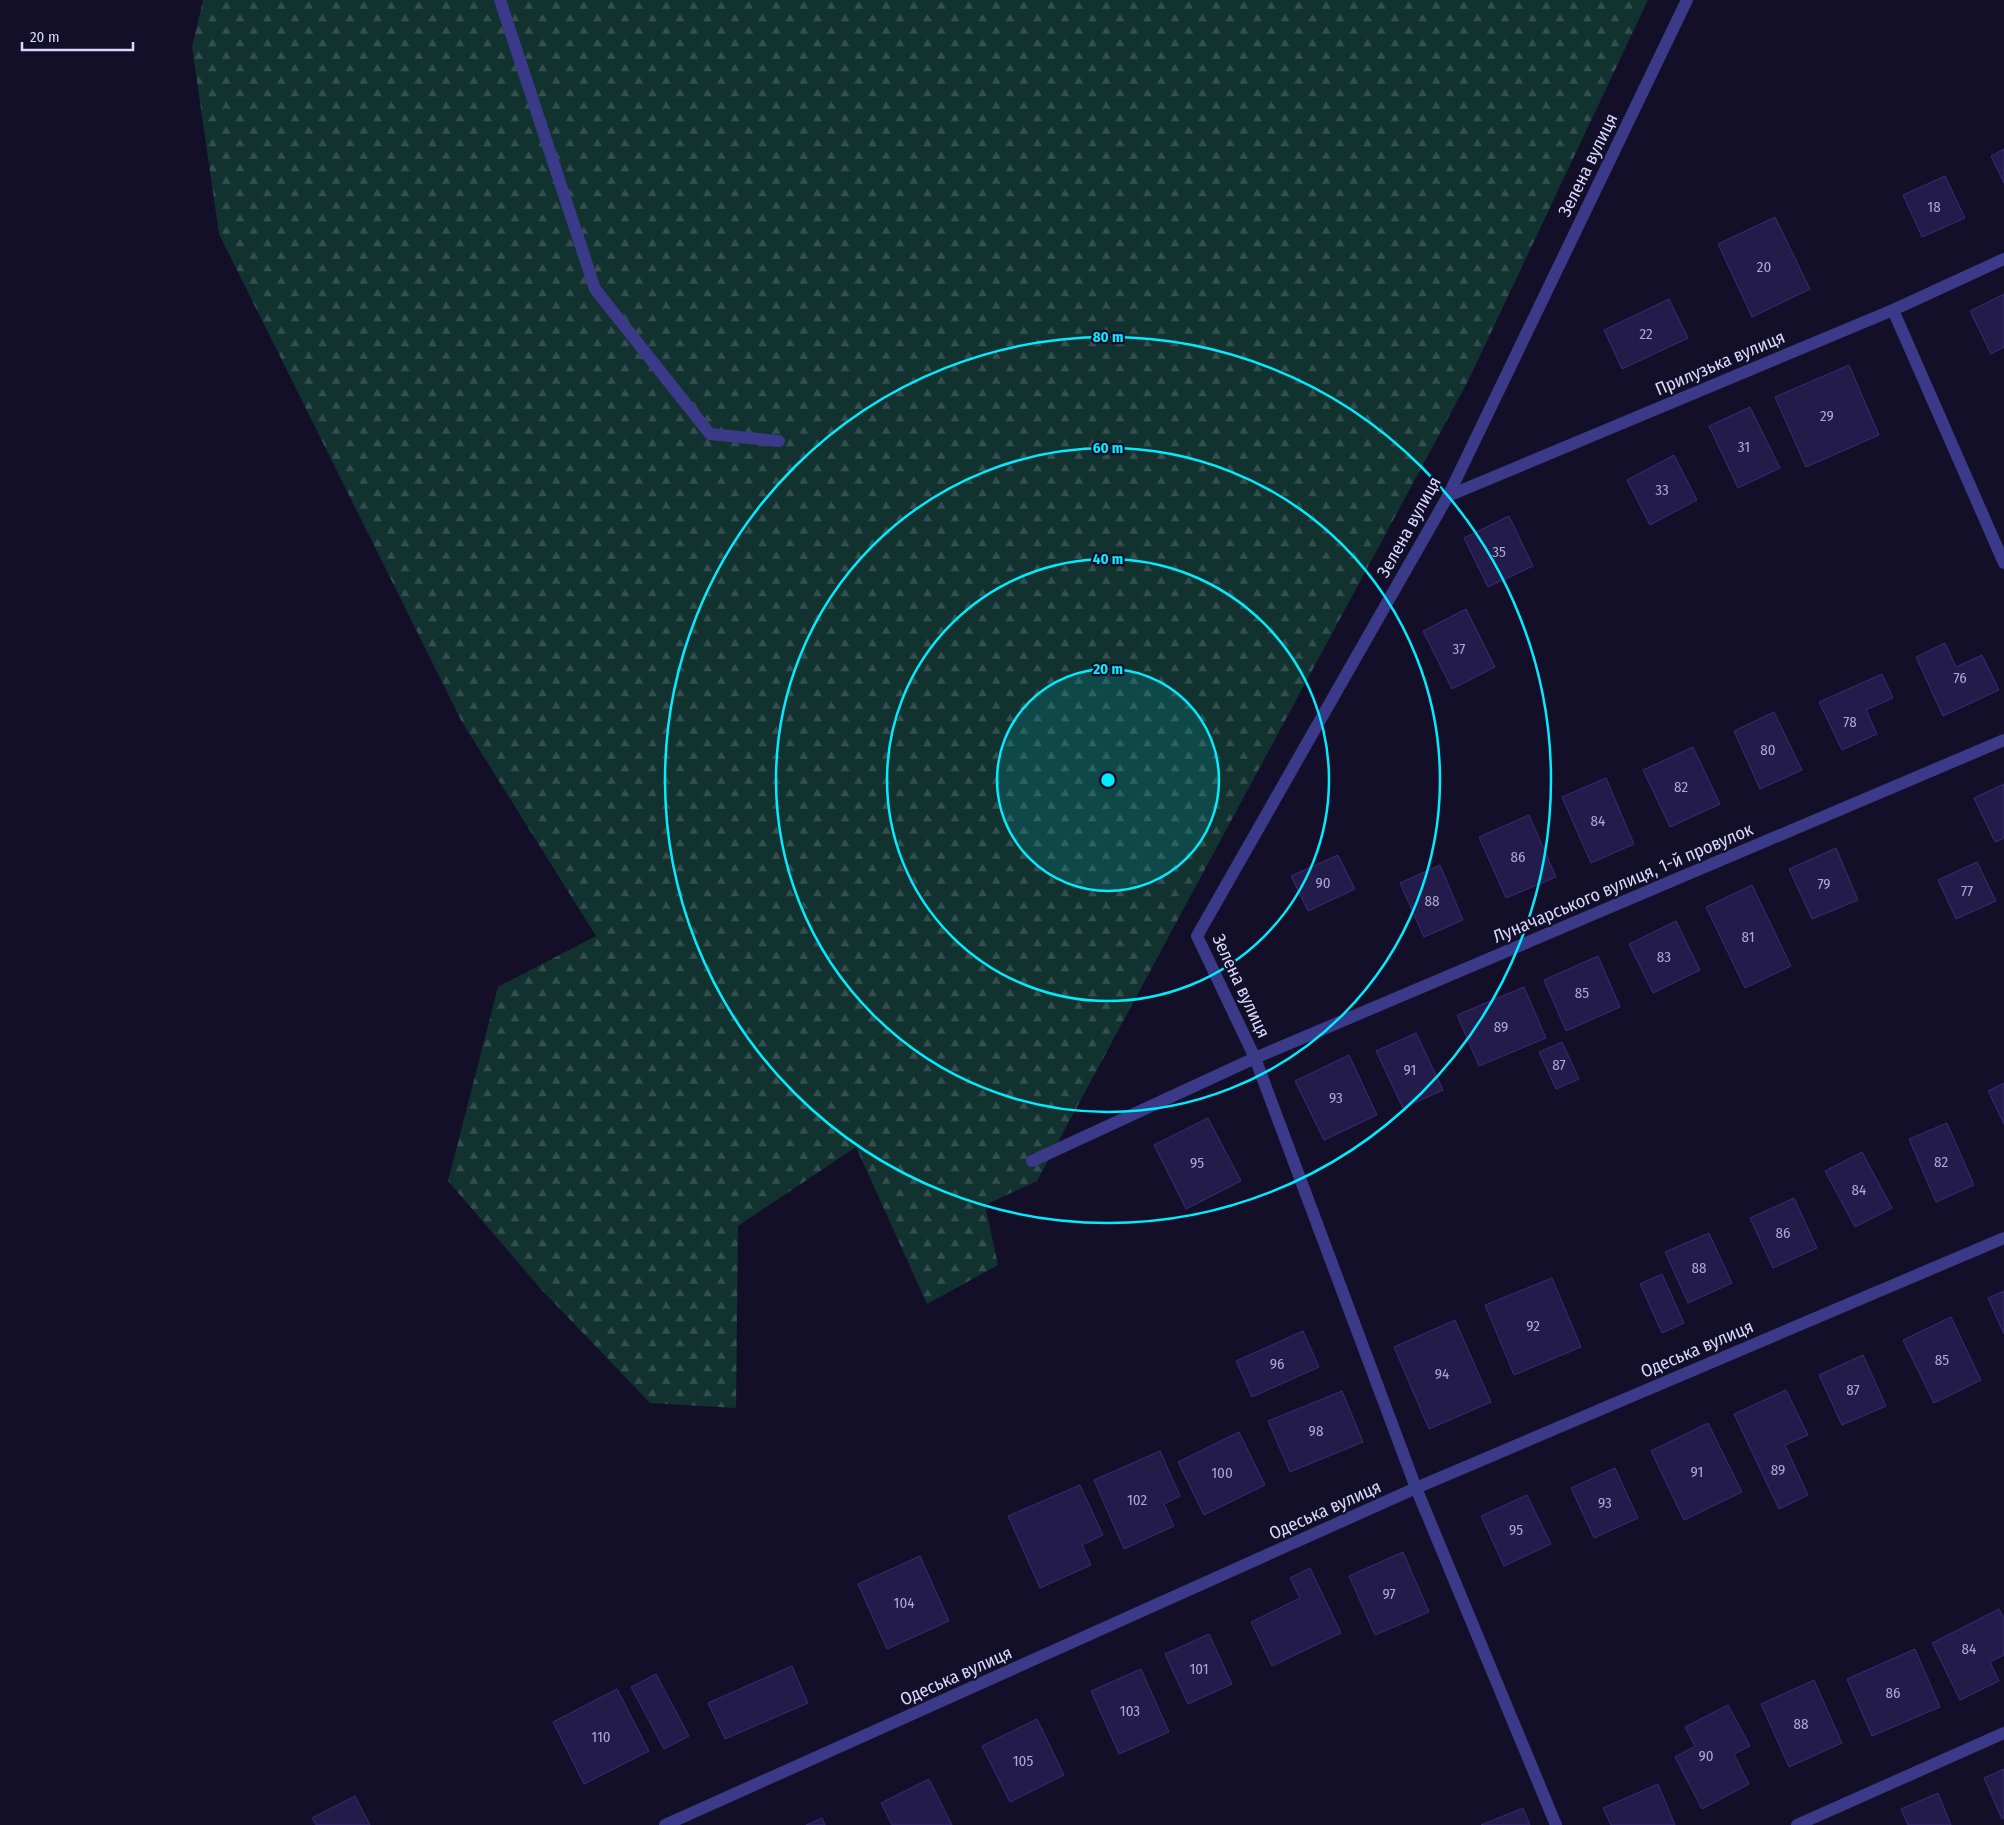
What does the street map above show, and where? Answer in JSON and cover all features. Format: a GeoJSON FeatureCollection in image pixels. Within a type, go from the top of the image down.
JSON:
{"type":"FeatureCollection","features":[{"type":"Feature","properties":{"kind":"street"},"geometry":{"type":"LineString","coordinates":[[500,0],[595,289],[710,434],[779,441]]}},
{"type":"Feature","properties":{"kind":"street","name":"Зелена вулиця"},"geometry":{"type":"LineString","coordinates":[[1255,1058],[1197,936],[1448,496],[1687,0]]}},
{"type":"Feature","properties":{"kind":"street","name":"Прилузька вулиця"},"geometry":{"type":"LineString","coordinates":[[1448,496],[1893,310],[2004,259]]}},
{"type":"Feature","properties":{"kind":"street"},"geometry":{"type":"LineString","coordinates":[[1893,310],[2004,563]]}},
{"type":"Feature","properties":{"kind":"street","name":"Луначарського вулиця, 1-й провулок"},"geometry":{"type":"LineString","coordinates":[[1032,1161],[1255,1058],[2004,740]]}},
{"type":"Feature","properties":{"kind":"street"},"geometry":{"type":"LineString","coordinates":[[1255,1058],[1416,1488],[1556,1825]]}},
{"type":"Feature","properties":{"kind":"street","name":"Одеська вулиця"},"geometry":{"type":"LineString","coordinates":[[666,1825],[1416,1488],[2004,1238]]}},
{"type":"Feature","properties":{"kind":"street"},"geometry":{"type":"LineString","coordinates":[[1797,1825],[2004,1733]]}},
{"type":"Feature","properties":{"kind":"green space"},"geometry":{"type":"Polygon","coordinates":[[[203,0],[1648,0],[1468,381],[1037,1181],[985,1205],[998,1265],[927,1304],[856,1147],[738,1226],[736,1408],[650,1403],[540,1288],[448,1181],[498,987],[596,936],[462,722],[219,234],[192,47],[203,0]]]}},
{"type":"Feature","properties":{"kind":"building"},"geometry":{"type":"Polygon","coordinates":[[[2004,149],[2004,183],[1991,156],[2004,149]]]}},
{"type":"Feature","properties":{"kind":"building"},"geometry":{"type":"Polygon","coordinates":[[[1945,176],[1965,218],[1922,237],[1903,195],[1945,176]]]}},
{"type":"Feature","properties":{"kind":"building"},"geometry":{"type":"Polygon","coordinates":[[[1775,217],[1810,289],[1752,317],[1718,244],[1775,217]]]}},
{"type":"Feature","properties":{"kind":"building"},"geometry":{"type":"Polygon","coordinates":[[[2004,294],[2004,347],[1991,354],[1970,311],[2004,294]]]}},
{"type":"Feature","properties":{"kind":"building"},"geometry":{"type":"Polygon","coordinates":[[[1669,299],[1688,338],[1622,369],[1604,330],[1669,299]]]}},
{"type":"Feature","properties":{"kind":"building"},"geometry":{"type":"Polygon","coordinates":[[[1849,365],[1879,435],[1806,467],[1775,397],[1849,365]]]}},
{"type":"Feature","properties":{"kind":"building"},"geometry":{"type":"Polygon","coordinates":[[[1750,407],[1780,468],[1738,488],[1709,426],[1750,407]]]}},
{"type":"Feature","properties":{"kind":"building"},"geometry":{"type":"Polygon","coordinates":[[[1674,455],[1697,500],[1650,525],[1627,480],[1674,455]]]}},
{"type":"Feature","properties":{"kind":"building"},"geometry":{"type":"Polygon","coordinates":[[[1509,516],[1533,566],[1488,587],[1464,538],[1509,516]]]}},
{"type":"Feature","properties":{"kind":"building"},"geometry":{"type":"Polygon","coordinates":[[[1466,609],[1495,667],[1452,689],[1423,631],[1466,609]]]}},
{"type":"Feature","properties":{"kind":"building"},"geometry":{"type":"Polygon","coordinates":[[[1945,643],[1956,667],[1982,655],[1999,690],[1943,716],[1916,657],[1945,643]]]}},
{"type":"Feature","properties":{"kind":"building"},"geometry":{"type":"Polygon","coordinates":[[[1882,674],[1893,698],[1866,710],[1877,734],[1842,750],[1819,702],[1882,674]]]}},
{"type":"Feature","properties":{"kind":"building"},"geometry":{"type":"Polygon","coordinates":[[[1774,712],[1802,770],[1760,789],[1734,731],[1774,712]]]}},
{"type":"Feature","properties":{"kind":"building"},"geometry":{"type":"Polygon","coordinates":[[[1693,747],[1720,804],[1670,827],[1643,770],[1693,747]]]}},
{"type":"Feature","properties":{"kind":"building"},"geometry":{"type":"Polygon","coordinates":[[[1606,778],[1634,844],[1591,863],[1562,797],[1606,778]]]}},
{"type":"Feature","properties":{"kind":"building"},"geometry":{"type":"Polygon","coordinates":[[[2004,784],[2004,838],[1995,842],[1974,798],[2004,784]]]}},
{"type":"Feature","properties":{"kind":"building"},"geometry":{"type":"Polygon","coordinates":[[[1529,815],[1556,877],[1506,898],[1479,837],[1529,815]]]}},
{"type":"Feature","properties":{"kind":"building"},"geometry":{"type":"Polygon","coordinates":[[[1836,848],[1858,900],[1812,919],[1789,869],[1836,848]]]}},
{"type":"Feature","properties":{"kind":"building"},"geometry":{"type":"Polygon","coordinates":[[[1338,855],[1355,889],[1308,911],[1291,876],[1338,855]]]}},
{"type":"Feature","properties":{"kind":"building"},"geometry":{"type":"Polygon","coordinates":[[[1977,862],[1996,901],[1956,919],[1938,880],[1977,862]]]}},
{"type":"Feature","properties":{"kind":"building"},"geometry":{"type":"Polygon","coordinates":[[[1440,865],[1463,920],[1424,937],[1400,883],[1440,865]]]}},
{"type":"Feature","properties":{"kind":"building"},"geometry":{"type":"Polygon","coordinates":[[[1752,885],[1791,966],[1745,988],[1706,907],[1752,885]]]}},
{"type":"Feature","properties":{"kind":"building"},"geometry":{"type":"Polygon","coordinates":[[[1676,921],[1700,970],[1653,993],[1629,944],[1676,921]]]}},
{"type":"Feature","properties":{"kind":"building"},"geometry":{"type":"Polygon","coordinates":[[[1598,956],[1620,1007],[1566,1031],[1544,980],[1598,956]]]}},
{"type":"Feature","properties":{"kind":"building"},"geometry":{"type":"Polygon","coordinates":[[[1524,987],[1546,1038],[1479,1066],[1457,1015],[1524,987]]]}},
{"type":"Feature","properties":{"kind":"building"},"geometry":{"type":"Polygon","coordinates":[[[1416,1033],[1443,1090],[1403,1108],[1376,1051],[1416,1033]]]}},
{"type":"Feature","properties":{"kind":"building"},"geometry":{"type":"Polygon","coordinates":[[[1562,1042],[1579,1079],[1556,1089],[1539,1052],[1562,1042]]]}},
{"type":"Feature","properties":{"kind":"building"},"geometry":{"type":"Polygon","coordinates":[[[1349,1055],[1377,1115],[1324,1140],[1295,1081],[1349,1055]]]}},
{"type":"Feature","properties":{"kind":"building"},"geometry":{"type":"Polygon","coordinates":[[[2004,1083],[2004,1124],[1988,1091],[2004,1083]]]}},
{"type":"Feature","properties":{"kind":"building"},"geometry":{"type":"Polygon","coordinates":[[[1208,1118],[1241,1181],[1186,1209],[1154,1145],[1208,1118]]]}},
{"type":"Feature","properties":{"kind":"building"},"geometry":{"type":"Polygon","coordinates":[[[1947,1123],[1974,1185],[1936,1202],[1909,1139],[1947,1123]]]}},
{"type":"Feature","properties":{"kind":"building"},"geometry":{"type":"Polygon","coordinates":[[[1862,1152],[1892,1208],[1855,1227],[1825,1171],[1862,1152]]]}},
{"type":"Feature","properties":{"kind":"building"},"geometry":{"type":"Polygon","coordinates":[[[1794,1198],[1817,1248],[1773,1268],[1750,1218],[1794,1198]]]}},
{"type":"Feature","properties":{"kind":"building"},"geometry":{"type":"Polygon","coordinates":[[[1709,1233],[1732,1283],[1688,1303],[1665,1252],[1709,1233]]]}},
{"type":"Feature","properties":{"kind":"building"},"geometry":{"type":"Polygon","coordinates":[[[1662,1274],[1684,1323],[1662,1333],[1640,1284],[1662,1274]]]}},
{"type":"Feature","properties":{"kind":"building"},"geometry":{"type":"Polygon","coordinates":[[[1552,1278],[1581,1347],[1514,1375],[1485,1305],[1552,1278]]]}},
{"type":"Feature","properties":{"kind":"building"},"geometry":{"type":"Polygon","coordinates":[[[2004,1291],[2004,1334],[1988,1298],[2004,1291]]]}},
{"type":"Feature","properties":{"kind":"building"},"geometry":{"type":"Polygon","coordinates":[[[1951,1317],[1981,1380],[1934,1403],[1903,1340],[1951,1317]]]}},
{"type":"Feature","properties":{"kind":"building"},"geometry":{"type":"Polygon","coordinates":[[[1455,1320],[1491,1402],[1429,1429],[1394,1347],[1455,1320]]]}},
{"type":"Feature","properties":{"kind":"building"},"geometry":{"type":"Polygon","coordinates":[[[1303,1331],[1319,1367],[1252,1397],[1236,1361],[1303,1331]]]}},
{"type":"Feature","properties":{"kind":"building"},"geometry":{"type":"Polygon","coordinates":[[[1863,1355],[1886,1406],[1842,1425],[1819,1375],[1863,1355]]]}},
{"type":"Feature","properties":{"kind":"building"},"geometry":{"type":"Polygon","coordinates":[[[1786,1390],[1808,1435],[1785,1445],[1808,1495],[1779,1509],[1734,1414],[1786,1390]]]}},
{"type":"Feature","properties":{"kind":"building"},"geometry":{"type":"Polygon","coordinates":[[[1342,1391],[1363,1442],[1290,1472],[1268,1421],[1342,1391]]]}},
{"type":"Feature","properties":{"kind":"building"},"geometry":{"type":"Polygon","coordinates":[[[1708,1423],[1742,1492],[1684,1520],[1651,1451],[1708,1423]]]}},
{"type":"Feature","properties":{"kind":"building"},"geometry":{"type":"Polygon","coordinates":[[[1239,1432],[1265,1485],[1204,1515],[1178,1462],[1239,1432]]]}},
{"type":"Feature","properties":{"kind":"building"},"geometry":{"type":"Polygon","coordinates":[[[1160,1451],[1180,1496],[1164,1504],[1174,1526],[1124,1549],[1094,1480],[1160,1451]]]}},
{"type":"Feature","properties":{"kind":"building"},"geometry":{"type":"Polygon","coordinates":[[[1615,1468],[1638,1518],[1594,1538],[1571,1488],[1615,1468]]]}},
{"type":"Feature","properties":{"kind":"building"},"geometry":{"type":"Polygon","coordinates":[[[1080,1485],[1103,1535],[1082,1545],[1091,1565],[1040,1588],[1008,1516],[1080,1485]]]}},
{"type":"Feature","properties":{"kind":"building"},"geometry":{"type":"Polygon","coordinates":[[[1527,1495],[1551,1544],[1504,1566],[1481,1516],[1527,1495]]]}},
{"type":"Feature","properties":{"kind":"building"},"geometry":{"type":"Polygon","coordinates":[[[1403,1552],[1429,1612],[1375,1635],[1349,1576],[1403,1552]]]}},
{"type":"Feature","properties":{"kind":"building"},"geometry":{"type":"Polygon","coordinates":[[[920,1556],[949,1621],[887,1649],[858,1584],[920,1556]]]}},
{"type":"Feature","properties":{"kind":"building"},"geometry":{"type":"Polygon","coordinates":[[[1310,1568],[1341,1633],[1272,1666],[1251,1622],[1300,1598],[1290,1578],[1310,1568]]]}},
{"type":"Feature","properties":{"kind":"building"},"geometry":{"type":"Polygon","coordinates":[[[1999,1609],[2004,1618],[2004,1655],[1990,1662],[1999,1681],[1960,1700],[1932,1643],[1999,1609]]]}},
{"type":"Feature","properties":{"kind":"building"},"geometry":{"type":"Polygon","coordinates":[[[1209,1634],[1232,1684],[1188,1704],[1165,1654],[1209,1634]]]}},
{"type":"Feature","properties":{"kind":"building"},"geometry":{"type":"Polygon","coordinates":[[[1915,1649],[1940,1707],[1872,1736],[1847,1679],[1915,1649]]]}},
{"type":"Feature","properties":{"kind":"building"},"geometry":{"type":"Polygon","coordinates":[[[792,1666],[808,1703],[725,1739],[708,1703],[792,1666]]]}},
{"type":"Feature","properties":{"kind":"building"},"geometry":{"type":"Polygon","coordinates":[[[1141,1669],[1169,1732],[1119,1754],[1091,1691],[1141,1669]]]}},
{"type":"Feature","properties":{"kind":"building"},"geometry":{"type":"Polygon","coordinates":[[[656,1674],[689,1736],[664,1749],[631,1687],[656,1674]]]}},
{"type":"Feature","properties":{"kind":"building"},"geometry":{"type":"Polygon","coordinates":[[[1814,1680],[1842,1743],[1789,1767],[1761,1704],[1814,1680]]]}},
{"type":"Feature","properties":{"kind":"building"},"geometry":{"type":"Polygon","coordinates":[[[617,1689],[649,1751],[584,1784],[553,1722],[617,1689]]]}},
{"type":"Feature","properties":{"kind":"building"},"geometry":{"type":"Polygon","coordinates":[[[1728,1705],[1750,1746],[1734,1754],[1749,1784],[1702,1809],[1675,1757],[1695,1746],[1685,1727],[1728,1705]]]}},
{"type":"Feature","properties":{"kind":"building"},"geometry":{"type":"Polygon","coordinates":[[[1037,1719],[1064,1775],[1010,1802],[982,1746],[1037,1719]]]}},
{"type":"Feature","properties":{"kind":"building"},"geometry":{"type":"Polygon","coordinates":[[[2004,1769],[2004,1818],[2002,1819],[1984,1778],[2004,1769]]]}},
{"type":"Feature","properties":{"kind":"building"},"geometry":{"type":"Polygon","coordinates":[[[929,1779],[952,1825],[892,1825],[881,1803],[929,1779]]]}},
{"type":"Feature","properties":{"kind":"building"},"geometry":{"type":"Polygon","coordinates":[[[1658,1784],[1675,1825],[1611,1825],[1603,1808],[1658,1784]]]}},
{"type":"Feature","properties":{"kind":"building"},"geometry":{"type":"Polygon","coordinates":[[[1938,1793],[1951,1825],[1908,1825],[1901,1809],[1938,1793]]]}},
{"type":"Feature","properties":{"kind":"building"},"geometry":{"type":"Polygon","coordinates":[[[355,1796],[370,1825],[316,1825],[312,1818],[355,1796]]]}},
{"type":"Feature","properties":{"kind":"building"},"geometry":{"type":"Polygon","coordinates":[[[1523,1808],[1530,1825],[1481,1825],[1523,1808]]]}},
{"type":"Feature","properties":{"kind":"building"},"geometry":{"type":"Polygon","coordinates":[[[822,1818],[825,1825],[806,1825],[822,1818]]]}}]}
